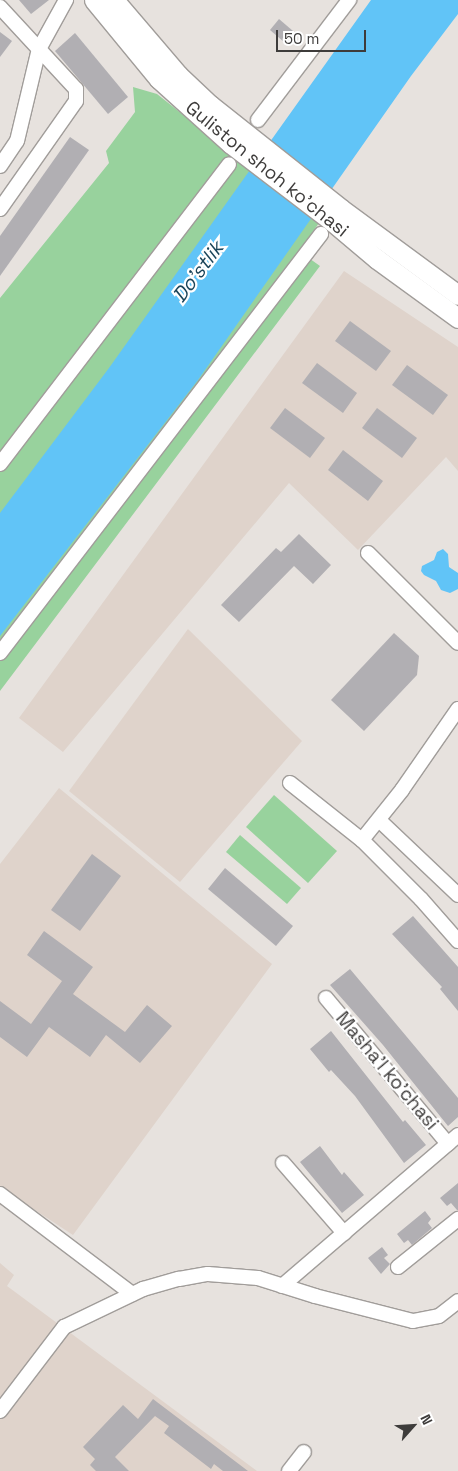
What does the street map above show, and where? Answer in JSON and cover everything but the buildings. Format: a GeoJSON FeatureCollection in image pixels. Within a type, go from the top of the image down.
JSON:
{"type":"FeatureCollection","features":[{"type":"Feature","properties":{"kind":"main road","name":"Guliston shoh ko'chasi"},"geometry":{"type":"LineString","coordinates":[[94,0],[159,79],[237,137]]}},
{"type":"Feature","properties":{"kind":"main road","name":"Guliston shoh ko'chasi"},"geometry":{"type":"LineString","coordinates":[[114,0],[178,75],[237,137],[332,222],[377,259],[458,318]]}},
{"type":"Feature","properties":{"kind":"main road","name":"Guliston shoh ko'chasi"},"geometry":{"type":"LineString","coordinates":[[332,222],[458,295]]}},
{"type":"Feature","properties":{"kind":"street"},"geometry":{"type":"LineString","coordinates":[[0,166],[17,141],[39,49],[66,0]]}},
{"type":"Feature","properties":{"kind":"street"},"geometry":{"type":"LineString","coordinates":[[258,120],[349,0]]}},
{"type":"Feature","properties":{"kind":"street"},"geometry":{"type":"LineString","coordinates":[[0,7],[76,89],[76,101],[0,209]]}},
{"type":"Feature","properties":{"kind":"street"},"geometry":{"type":"LineString","coordinates":[[0,464],[229,164]]}},
{"type":"Feature","properties":{"kind":"street"},"geometry":{"type":"LineString","coordinates":[[0,654],[332,222]]}},
{"type":"Feature","properties":{"kind":"street"},"geometry":{"type":"LineString","coordinates":[[368,554],[458,643]]}},
{"type":"Feature","properties":{"kind":"street"},"geometry":{"type":"LineString","coordinates":[[362,840],[402,790],[458,709]]}},
{"type":"Feature","properties":{"kind":"street"},"geometry":{"type":"LineString","coordinates":[[290,783],[362,840],[421,899],[458,941]]}},
{"type":"Feature","properties":{"kind":"street"},"geometry":{"type":"LineString","coordinates":[[379,820],[458,895]]}},
{"type":"Feature","properties":{"kind":"street","name":"Masha'l ko'chasi"},"geometry":{"type":"LineString","coordinates":[[326,998],[453,1139]]}},
{"type":"Feature","properties":{"kind":"street"},"geometry":{"type":"LineString","coordinates":[[282,1286],[453,1139]]}},
{"type":"Feature","properties":{"kind":"street"},"geometry":{"type":"LineString","coordinates":[[283,1163],[344,1233]]}},
{"type":"Feature","properties":{"kind":"street"},"geometry":{"type":"LineString","coordinates":[[0,1194],[132,1294]]}},
{"type":"Feature","properties":{"kind":"street"},"geometry":{"type":"LineString","coordinates":[[398,1267],[458,1219]]}},
{"type":"Feature","properties":{"kind":"street"},"geometry":{"type":"LineString","coordinates":[[0,1411],[64,1327],[132,1294],[179,1279],[208,1274],[258,1278],[315,1296],[413,1321],[440,1316],[458,1301]]}},
{"type":"Feature","properties":{"kind":"street"},"geometry":{"type":"LineString","coordinates":[[289,1471],[304,1452]]}},
{"type":"Feature","properties":{"kind":"shaded area"},"geometry":{"type":"Polygon","coordinates":[[[344,271],[458,347],[458,471],[446,457],[358,550],[289,483],[63,752],[19,718],[344,271]]]}},
{"type":"Feature","properties":{"kind":"shaded area"},"geometry":{"type":"Polygon","coordinates":[[[188,629],[302,741],[180,882],[69,791],[188,629]]]}},
{"type":"Feature","properties":{"kind":"shaded area"},"geometry":{"type":"Polygon","coordinates":[[[59,788],[272,964],[73,1235],[9,1193],[0,1206],[0,864],[59,788]]]}},
{"type":"Feature","properties":{"kind":"shaded area"},"geometry":{"type":"Polygon","coordinates":[[[0,1263],[14,1275],[7,1286],[257,1471],[0,1471],[0,1263]]]}},
{"type":"Feature","properties":{"kind":"green space"},"geometry":{"type":"Polygon","coordinates":[[[133,87],[157,94],[319,223],[299,251],[320,266],[0,691],[0,298],[109,163],[106,151],[135,112],[133,87]]]}},
{"type":"Feature","properties":{"kind":"green space"},"geometry":{"type":"Polygon","coordinates":[[[274,795],[337,851],[308,883],[246,827],[274,795]]]}},
{"type":"Feature","properties":{"kind":"green space"},"geometry":{"type":"Polygon","coordinates":[[[240,835],[301,888],[287,904],[226,852],[240,835]]]}},
{"type":"Feature","properties":{"kind":"water","name":"Do'stlik"},"geometry":{"type":"Polygon","coordinates":[[[371,0],[458,0],[458,14],[411,76],[198,380],[0,636],[0,513],[109,368],[371,0]]]}},
{"type":"Feature","properties":{"kind":"water"},"geometry":{"type":"Polygon","coordinates":[[[443,549],[448,554],[449,567],[458,573],[458,589],[450,593],[441,590],[436,581],[424,575],[421,571],[422,566],[434,560],[437,552],[443,549]]]}}]}
